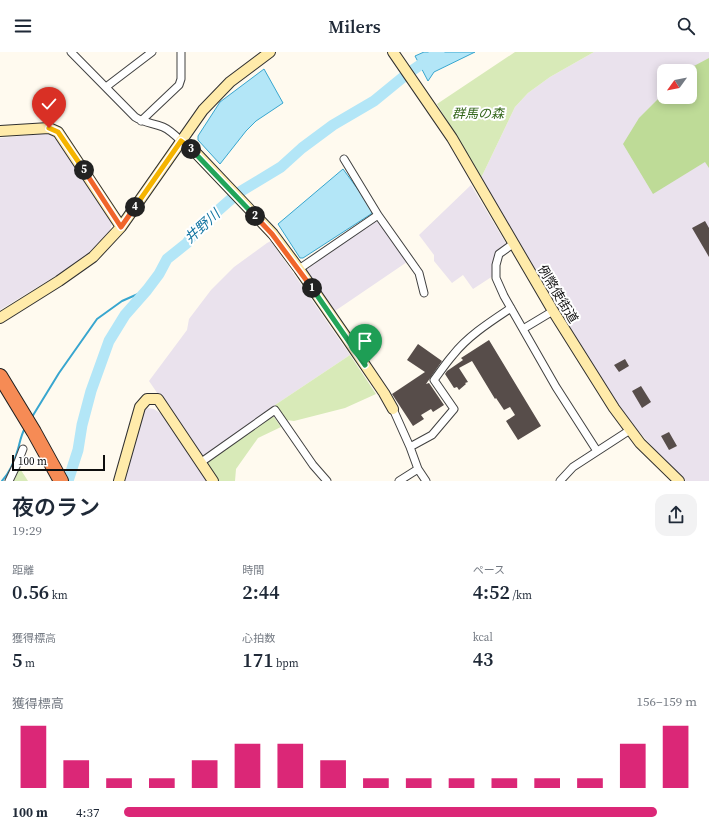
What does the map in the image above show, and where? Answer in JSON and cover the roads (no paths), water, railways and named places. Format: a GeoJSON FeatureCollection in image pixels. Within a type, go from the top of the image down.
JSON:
{"type":"FeatureCollection","features":[{"type":"Feature","properties":{"kind":"highway"},"geometry":{"type":"LineString","coordinates":[[0,376],[19,415],[29,441],[50,471],[62,481]]}},
{"type":"Feature","properties":{"kind":"highway"},"geometry":{"type":"LineString","coordinates":[[0,393],[19,415]]}},
{"type":"Feature","properties":{"kind":"street"},"geometry":{"type":"LineString","coordinates":[[71,52],[135,117],[141,121],[162,126],[171,131],[196,154],[272,234],[299,269],[384,393],[393,409],[418,469],[426,481]]}},
{"type":"Feature","properties":{"kind":"street"},"geometry":{"type":"LineString","coordinates":[[106,87],[152,52]]}},
{"type":"Feature","properties":{"kind":"street"},"geometry":{"type":"LineString","coordinates":[[141,121],[179,85],[181,79],[181,52]]}},
{"type":"Feature","properties":{"kind":"street"},"geometry":{"type":"LineString","coordinates":[[0,318],[59,281],[93,257],[121,227],[203,110],[230,82],[270,52]]}},
{"type":"Feature","properties":{"kind":"street","name":"例幣使街道"},"geometry":{"type":"LineString","coordinates":[[394,54],[452,138],[553,311],[630,430],[640,444],[679,481]]}},
{"type":"Feature","properties":{"kind":"street"},"geometry":{"type":"LineString","coordinates":[[0,131],[49,128],[58,132],[121,227]]}},
{"type":"Feature","properties":{"kind":"street"},"geometry":{"type":"LineString","coordinates":[[344,159],[378,215],[419,273],[424,293]]}},
{"type":"Feature","properties":{"kind":"street"},"geometry":{"type":"LineString","coordinates":[[299,269],[378,215]]}},
{"type":"Feature","properties":{"kind":"street"},"geometry":{"type":"LineString","coordinates":[[513,244],[499,254],[496,266],[496,278],[511,308],[556,387],[597,451]]}},
{"type":"Feature","properties":{"kind":"street"},"geometry":{"type":"LineString","coordinates":[[410,447],[432,434],[454,409],[434,380],[453,354],[471,337],[511,308]]}},
{"type":"Feature","properties":{"kind":"street"},"geometry":{"type":"LineString","coordinates":[[523,329],[553,311]]}},
{"type":"Feature","properties":{"kind":"street"},"geometry":{"type":"LineString","coordinates":[[119,481],[140,408],[147,399],[158,399],[213,481]]}},
{"type":"Feature","properties":{"kind":"street"},"geometry":{"type":"LineString","coordinates":[[200,462],[275,410],[327,481]]}},
{"type":"Feature","properties":{"kind":"street"},"geometry":{"type":"LineString","coordinates":[[560,481],[573,467],[630,430]]}},
{"type":"Feature","properties":{"kind":"street"},"geometry":{"type":"LineString","coordinates":[[9,481],[29,441]]}},
{"type":"Feature","properties":{"kind":"street"},"geometry":{"type":"LineString","coordinates":[[399,481],[418,469]]}},
{"type":"Feature","properties":{"kind":"water"},"geometry":{"type":"Polygon","coordinates":[[[424,52],[475,52],[434,72],[428,81],[415,56],[424,52]]]}},
{"type":"Feature","properties":{"kind":"water"},"geometry":{"type":"Polygon","coordinates":[[[264,69],[283,103],[256,121],[246,131],[220,164],[198,140],[198,136],[220,102],[264,69]]]}},
{"type":"Feature","properties":{"kind":"water"},"geometry":{"type":"Polygon","coordinates":[[[343,169],[373,210],[371,214],[303,258],[300,258],[278,224],[343,169]]]}},
{"type":"Feature","properties":{"kind":"waterway","name":"井野川"},"geometry":{"type":"LineString","coordinates":[[68,481],[78,450],[82,425],[91,391],[109,341],[125,315],[159,274],[167,259],[187,243],[197,229],[238,193],[281,167],[302,148],[333,125],[374,101],[407,74],[439,52]]}},
{"type":"Feature","properties":{"kind":"waterway"},"geometry":{"type":"LineString","coordinates":[[32,417],[59,373],[97,319],[122,301],[147,290]]}},
{"type":"Feature","properties":{"kind":"waterway"},"geometry":{"type":"LineString","coordinates":[[2,481],[17,453],[25,428]]}},
{"type":"Feature","properties":{"kind":"park label","name":"群馬の森"},"geometry":{"type":"Point","coordinates":[478,113]}}]}
